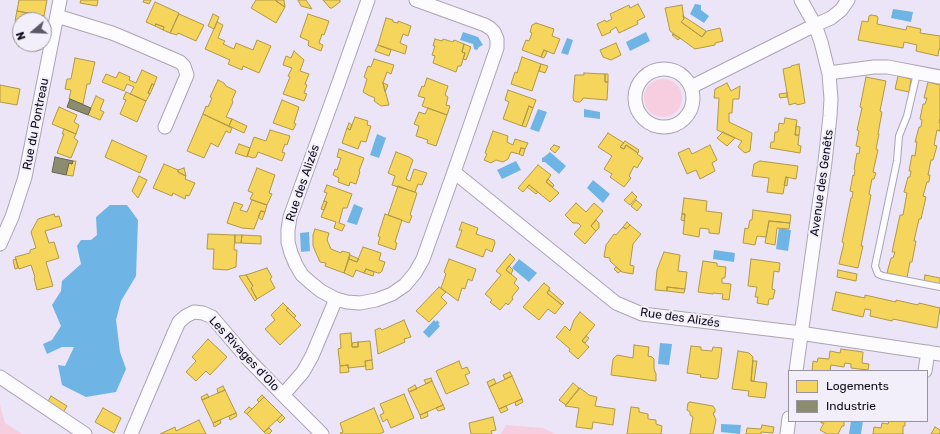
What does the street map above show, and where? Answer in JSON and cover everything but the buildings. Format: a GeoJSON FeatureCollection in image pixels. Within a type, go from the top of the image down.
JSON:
{"type":"FeatureCollection","features":[{"type":"Feature","properties":{"kind":"street","name":"Rue du Pontreau"},"geometry":{"type":"LineString","coordinates":[[0,244],[12,217],[25,177],[60,0]]}},
{"type":"Feature","properties":{"kind":"street","name":"Rue des Alizés"},"geometry":{"type":"LineString","coordinates":[[368,0],[290,217],[288,230],[288,242],[291,254],[302,275],[320,291],[336,299],[360,303],[376,300],[392,294],[405,285],[415,273],[423,259],[497,48],[497,39],[494,32],[485,25],[416,0]]}},
{"type":"Feature","properties":{"kind":"street","name":"Avenue des Genêts"},"geometry":{"type":"LineString","coordinates":[[796,370],[829,131],[831,99],[829,74],[821,42],[815,26],[801,0]]}},
{"type":"Feature","properties":{"kind":"street"},"geometry":{"type":"LineString","coordinates":[[691,87],[831,18],[841,10],[848,0]]}},
{"type":"Feature","properties":{"kind":"street"},"geometry":{"type":"LineString","coordinates":[[57,16],[112,33],[180,62],[184,66],[187,74],[165,127]]}},
{"type":"Feature","properties":{"kind":"street"},"geometry":{"type":"LineString","coordinates":[[829,74],[888,67],[940,77]]}},
{"type":"Feature","properties":{"kind":"street"},"geometry":{"type":"LineString","coordinates":[[665,69],[675,71],[682,75],[691,87],[693,96],[692,107],[687,116],[679,123],[666,127],[655,126],[645,120],[638,111],[635,103],[635,92],[639,83],[646,75],[654,71],[665,69]]}},
{"type":"Feature","properties":{"kind":"street","name":"Rue des Alizés"},"geometry":{"type":"LineString","coordinates":[[454,172],[616,303],[642,314],[801,334],[934,353],[926,370]]}},
{"type":"Feature","properties":{"kind":"street"},"geometry":{"type":"LineString","coordinates":[[283,396],[303,372],[312,356],[336,299]]}},
{"type":"Feature","properties":{"kind":"street","name":"Les Rivages d'Olo"},"geometry":{"type":"LineString","coordinates":[[131,434],[179,322],[194,312],[203,313],[212,317],[246,358],[322,434]]}},
{"type":"Feature","properties":{"kind":"street"},"geometry":{"type":"LineString","coordinates":[[0,377],[85,434]]}},
{"type":"Feature","properties":{"kind":"street"},"geometry":{"type":"LineString","coordinates":[[787,434],[788,422]]}},
{"type":"Feature","properties":{"kind":"lane"},"geometry":{"type":"LineString","coordinates":[[917,72],[907,116],[899,136],[897,161],[875,266],[878,274],[883,276],[940,287]]}},
{"type":"Feature","properties":{"kind":"shaded area"},"geometry":{"type":"Polygon","coordinates":[[[663,79],[673,82],[679,88],[682,98],[679,108],[673,114],[663,117],[653,114],[647,108],[644,98],[647,88],[653,82],[663,79]]]}},
{"type":"Feature","properties":{"kind":"shaded area"},"geometry":{"type":"Polygon","coordinates":[[[0,405],[5,423],[22,434],[0,434],[0,405]]]}},
{"type":"Feature","properties":{"kind":"shaded area"},"geometry":{"type":"Polygon","coordinates":[[[506,425],[543,428],[555,434],[501,434],[506,425]]]}},
{"type":"Feature","properties":{"kind":"water"},"geometry":{"type":"Polygon","coordinates":[[[695,4],[701,5],[701,10],[709,16],[704,23],[690,14],[695,4]]]}},
{"type":"Feature","properties":{"kind":"water"},"geometry":{"type":"Polygon","coordinates":[[[893,9],[913,12],[911,22],[891,18],[893,9]]]}},
{"type":"Feature","properties":{"kind":"water"},"geometry":{"type":"Polygon","coordinates":[[[463,32],[478,37],[483,45],[477,50],[474,49],[473,44],[460,40],[463,32]]]}},
{"type":"Feature","properties":{"kind":"water"},"geometry":{"type":"Polygon","coordinates":[[[646,32],[650,41],[630,51],[626,42],[646,32]]]}},
{"type":"Feature","properties":{"kind":"water"},"geometry":{"type":"Polygon","coordinates":[[[567,38],[573,40],[568,55],[561,53],[567,38]]]}},
{"type":"Feature","properties":{"kind":"water"},"geometry":{"type":"Polygon","coordinates":[[[538,109],[547,112],[539,132],[530,129],[538,109]]]}},
{"type":"Feature","properties":{"kind":"water"},"geometry":{"type":"Polygon","coordinates":[[[584,109],[600,112],[600,119],[584,117],[584,109]]]}},
{"type":"Feature","properties":{"kind":"water"},"geometry":{"type":"Polygon","coordinates":[[[377,134],[386,138],[379,158],[370,155],[377,134]]]}},
{"type":"Feature","properties":{"kind":"water"},"geometry":{"type":"Polygon","coordinates":[[[550,152],[566,166],[559,174],[545,162],[542,162],[542,158],[550,152]]]}},
{"type":"Feature","properties":{"kind":"water"},"geometry":{"type":"Polygon","coordinates":[[[516,161],[521,170],[502,179],[497,170],[516,161]]]}},
{"type":"Feature","properties":{"kind":"water"},"geometry":{"type":"Polygon","coordinates":[[[593,180],[610,194],[603,203],[587,188],[593,180]]]}},
{"type":"Feature","properties":{"kind":"water"},"geometry":{"type":"Polygon","coordinates":[[[354,204],[363,208],[357,225],[347,222],[354,204]]]}},
{"type":"Feature","properties":{"kind":"water"},"geometry":{"type":"Polygon","coordinates":[[[110,205],[127,205],[138,220],[136,276],[121,301],[116,320],[120,352],[126,369],[116,392],[86,397],[62,385],[58,365],[65,366],[74,347],[62,347],[47,354],[43,344],[52,340],[61,326],[52,305],[61,291],[62,281],[81,264],[77,246],[81,240],[91,240],[97,235],[96,217],[110,205]]]}},
{"type":"Feature","properties":{"kind":"water"},"geometry":{"type":"Polygon","coordinates":[[[779,228],[791,230],[788,251],[776,249],[779,228]]]}},
{"type":"Feature","properties":{"kind":"water"},"geometry":{"type":"Polygon","coordinates":[[[309,232],[310,251],[301,252],[300,233],[309,232]]]}},
{"type":"Feature","properties":{"kind":"water"},"geometry":{"type":"Polygon","coordinates":[[[714,250],[735,253],[734,262],[713,259],[714,250]]]}},
{"type":"Feature","properties":{"kind":"water"},"geometry":{"type":"Polygon","coordinates":[[[519,259],[537,273],[529,282],[512,268],[519,259]]]}},
{"type":"Feature","properties":{"kind":"water"},"geometry":{"type":"Polygon","coordinates":[[[434,320],[436,322],[437,320],[440,323],[438,324],[440,326],[429,338],[423,332],[434,320]]]}},
{"type":"Feature","properties":{"kind":"water"},"geometry":{"type":"Polygon","coordinates":[[[660,343],[672,344],[669,365],[658,364],[660,343]]]}},
{"type":"Feature","properties":{"kind":"water"},"geometry":{"type":"Polygon","coordinates":[[[851,422],[863,422],[861,434],[849,434],[851,422]]]}},
{"type":"Feature","properties":{"kind":"water"},"geometry":{"type":"Polygon","coordinates":[[[721,424],[741,425],[740,434],[721,432],[721,424]]]}}]}
